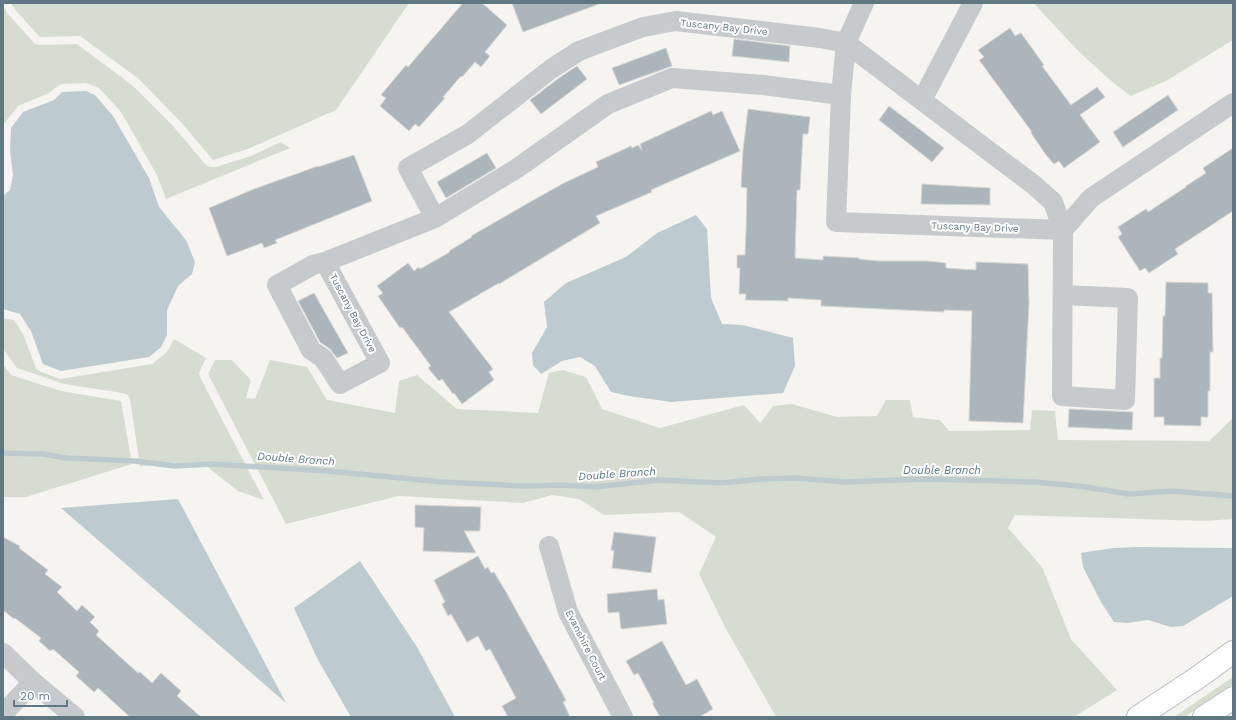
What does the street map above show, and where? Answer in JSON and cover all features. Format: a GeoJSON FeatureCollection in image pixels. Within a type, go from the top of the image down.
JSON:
{"type":"FeatureCollection","features":[{"type":"Feature","properties":{"kind":"street"},"geometry":{"type":"LineString","coordinates":[[841,95],[846,43],[864,3]]}},
{"type":"Feature","properties":{"kind":"street"},"geometry":{"type":"LineString","coordinates":[[922,100],[973,3]]}},
{"type":"Feature","properties":{"kind":"street","name":"Tuscany Bay Drive"},"geometry":{"type":"LineString","coordinates":[[435,218],[408,168],[468,134],[551,69],[579,51],[643,27],[676,21],[820,38],[846,43],[1034,185],[1053,202],[1063,230],[1062,396],[1125,400],[1128,298],[1063,295]]}},
{"type":"Feature","properties":{"kind":"street","name":"Tuscany Bay Drive"},"geometry":{"type":"LineString","coordinates":[[325,262],[380,363],[340,384],[323,358],[311,350],[277,285],[313,265],[325,262],[435,218],[516,169],[608,104],[672,78],[763,85],[841,95],[836,222],[1063,230]]}},
{"type":"Feature","properties":{"kind":"street"},"geometry":{"type":"LineString","coordinates":[[1063,230],[1091,198],[1233,103]]}},
{"type":"Feature","properties":{"kind":"street","name":"Evanshire Court"},"geometry":{"type":"LineString","coordinates":[[549,546],[568,612],[623,717]]}},
{"type":"Feature","properties":{"kind":"street"},"geometry":{"type":"LineString","coordinates":[[1138,717],[1233,652]]}},
{"type":"Feature","properties":{"kind":"street"},"geometry":{"type":"LineString","coordinates":[[3,653],[33,682],[75,717]]}},
{"type":"Feature","properties":{"kind":"street"},"geometry":{"type":"LineString","coordinates":[[1165,717],[1199,694],[1233,667]]}},
{"type":"Feature","properties":{"kind":"street"},"geometry":{"type":"LineString","coordinates":[[3,714],[33,682]]}},
{"type":"Feature","properties":{"kind":"street"},"geometry":{"type":"LineString","coordinates":[[1204,717],[1233,698]]}},
{"type":"Feature","properties":{"kind":"shaded area"},"geometry":{"type":"Polygon","coordinates":[[[11,3],[409,3],[336,110],[248,149],[213,160],[180,121],[139,79],[80,36],[40,37],[16,11],[11,3]]]}},
{"type":"Feature","properties":{"kind":"shaded area"},"geometry":{"type":"Polygon","coordinates":[[[1034,3],[1233,3],[1233,40],[1166,81],[1131,96],[1080,52],[1034,3]]]}},
{"type":"Feature","properties":{"kind":"shaded area"},"geometry":{"type":"Polygon","coordinates":[[[3,6],[8,14],[35,44],[77,44],[132,85],[173,126],[206,165],[210,167],[216,167],[251,156],[281,142],[290,148],[166,199],[157,175],[121,112],[99,88],[86,83],[62,84],[49,93],[18,106],[3,125],[3,6]]]}},
{"type":"Feature","properties":{"kind":"shaded area"},"geometry":{"type":"Polygon","coordinates":[[[86,91],[95,95],[113,116],[149,178],[159,207],[186,240],[195,262],[192,274],[178,286],[167,310],[167,335],[161,347],[149,357],[61,371],[43,364],[31,331],[20,314],[3,309],[3,196],[10,190],[13,175],[10,151],[11,128],[23,112],[54,100],[62,92],[86,91]]]}},
{"type":"Feature","properties":{"kind":"shaded area"},"geometry":{"type":"Polygon","coordinates":[[[696,215],[707,229],[711,298],[722,324],[742,325],[793,338],[795,366],[783,393],[671,402],[629,396],[611,392],[595,366],[580,357],[562,361],[541,374],[533,365],[532,353],[547,327],[544,302],[566,283],[626,257],[657,233],[696,215]]]}},
{"type":"Feature","properties":{"kind":"shaded area"},"geometry":{"type":"Polygon","coordinates":[[[3,318],[14,320],[23,334],[36,368],[39,371],[60,379],[152,364],[167,352],[174,339],[206,358],[199,373],[200,377],[264,500],[238,491],[201,462],[140,466],[130,399],[128,395],[64,384],[17,368],[3,349],[3,318]]]}},
{"type":"Feature","properties":{"kind":"shaded area"},"geometry":{"type":"Polygon","coordinates":[[[215,360],[232,360],[251,380],[246,398],[255,399],[270,360],[307,367],[327,400],[395,413],[399,381],[417,375],[457,409],[538,413],[549,373],[563,370],[586,377],[602,409],[660,428],[744,405],[760,423],[773,406],[792,404],[837,417],[877,416],[886,400],[910,400],[913,417],[940,420],[949,431],[1030,430],[1032,410],[1055,411],[1058,440],[1209,441],[1233,418],[1233,519],[1203,521],[1015,515],[1008,528],[1042,567],[1071,639],[1117,690],[1074,717],[776,717],[725,627],[699,574],[716,537],[679,512],[604,515],[579,499],[552,495],[523,503],[399,496],[286,524],[208,374],[215,360]]]}},
{"type":"Feature","properties":{"kind":"shaded area"},"geometry":{"type":"Polygon","coordinates":[[[3,364],[11,375],[61,391],[121,401],[132,464],[26,497],[3,497],[3,364]]]}},
{"type":"Feature","properties":{"kind":"shaded area"},"geometry":{"type":"Polygon","coordinates":[[[178,499],[286,703],[61,508],[178,499]]]}},
{"type":"Feature","properties":{"kind":"shaded area"},"geometry":{"type":"Polygon","coordinates":[[[1113,548],[1233,548],[1233,596],[1183,626],[1171,627],[1148,620],[1127,623],[1114,622],[1101,602],[1083,567],[1081,553],[1113,548]]]}},
{"type":"Feature","properties":{"kind":"shaded area"},"geometry":{"type":"Polygon","coordinates":[[[360,561],[417,647],[455,717],[351,717],[318,660],[294,608],[360,561]]]}},
{"type":"Feature","properties":{"kind":"shaded area"},"geometry":{"type":"Polygon","coordinates":[[[1233,677],[1233,684],[1185,717],[1174,717],[1233,677]]]}},
{"type":"Feature","properties":{"kind":"building"},"geometry":{"type":"Polygon","coordinates":[[[463,3],[482,3],[507,25],[485,52],[490,56],[481,67],[475,62],[462,77],[461,76],[443,97],[445,98],[419,127],[415,124],[409,131],[380,106],[386,98],[381,95],[406,65],[408,67],[463,3]]]}},
{"type":"Feature","properties":{"kind":"building"},"geometry":{"type":"Polygon","coordinates":[[[512,3],[598,3],[599,4],[523,32],[512,3]]]}},
{"type":"Feature","properties":{"kind":"building"},"geometry":{"type":"Polygon","coordinates":[[[1010,28],[1015,36],[1021,33],[1044,65],[1042,66],[1071,105],[1097,87],[1105,97],[1080,115],[1100,142],[1064,168],[1059,161],[1054,164],[1046,155],[1031,133],[1032,132],[979,60],[984,57],[978,50],[1010,28]]]}},
{"type":"Feature","properties":{"kind":"building"},"geometry":{"type":"Polygon","coordinates":[[[734,39],[790,46],[789,62],[732,56],[734,39]]]}},
{"type":"Feature","properties":{"kind":"building"},"geometry":{"type":"Polygon","coordinates":[[[666,48],[672,66],[619,85],[612,68],[666,48]]]}},
{"type":"Feature","properties":{"kind":"building"},"geometry":{"type":"Polygon","coordinates":[[[577,66],[587,79],[541,114],[530,100],[577,66]]]}},
{"type":"Feature","properties":{"kind":"building"},"geometry":{"type":"Polygon","coordinates":[[[1168,95],[1178,110],[1123,147],[1113,132],[1168,95]]]}},
{"type":"Feature","properties":{"kind":"building"},"geometry":{"type":"Polygon","coordinates":[[[889,106],[944,148],[932,162],[879,120],[889,106]]]}},
{"type":"Feature","properties":{"kind":"building"},"geometry":{"type":"Polygon","coordinates":[[[748,109],[810,117],[808,134],[803,134],[800,190],[797,190],[795,258],[823,260],[823,256],[859,258],[878,261],[927,261],[946,263],[946,268],[976,270],[976,262],[1028,264],[1029,303],[1023,423],[969,421],[972,311],[944,310],[944,312],[821,306],[821,300],[788,298],[788,301],[745,300],[746,294],[739,294],[740,268],[737,268],[737,255],[745,255],[747,188],[741,187],[743,150],[748,109]]]}},
{"type":"Feature","properties":{"kind":"building"},"geometry":{"type":"Polygon","coordinates":[[[711,111],[713,115],[722,111],[740,151],[596,216],[600,223],[499,284],[449,312],[493,369],[489,372],[494,380],[462,404],[442,379],[439,381],[428,368],[431,366],[402,327],[400,328],[378,296],[383,293],[377,286],[408,263],[414,271],[419,267],[420,269],[450,252],[449,251],[472,237],[471,236],[530,202],[564,183],[598,167],[596,162],[631,146],[632,148],[638,145],[642,150],[640,144],[711,111]]]}},
{"type":"Feature","properties":{"kind":"building"},"geometry":{"type":"Polygon","coordinates":[[[1233,148],[1233,211],[1175,249],[1178,254],[1149,273],[1145,268],[1140,271],[1118,237],[1122,234],[1118,227],[1146,209],[1148,212],[1186,187],[1206,173],[1203,168],[1233,148]]]}},
{"type":"Feature","properties":{"kind":"building"},"geometry":{"type":"Polygon","coordinates":[[[487,153],[496,168],[446,198],[437,182],[487,153]]]}},
{"type":"Feature","properties":{"kind":"building"},"geometry":{"type":"Polygon","coordinates":[[[354,155],[372,201],[275,240],[277,243],[264,248],[262,243],[227,256],[209,208],[254,189],[354,155]]]}},
{"type":"Feature","properties":{"kind":"building"},"geometry":{"type":"Polygon","coordinates":[[[922,184],[990,188],[990,205],[921,204],[922,184]]]}},
{"type":"Feature","properties":{"kind":"building"},"geometry":{"type":"Polygon","coordinates":[[[1166,282],[1208,283],[1208,293],[1212,293],[1213,352],[1210,352],[1208,417],[1201,417],[1201,426],[1164,425],[1164,417],[1154,417],[1154,378],[1160,378],[1160,358],[1162,358],[1163,316],[1165,316],[1166,282]]]}},
{"type":"Feature","properties":{"kind":"building"},"geometry":{"type":"Polygon","coordinates":[[[314,293],[348,353],[337,358],[330,349],[320,342],[298,301],[314,293]]]}},
{"type":"Feature","properties":{"kind":"building"},"geometry":{"type":"Polygon","coordinates":[[[1069,409],[1133,412],[1132,430],[1068,427],[1069,409]]]}},
{"type":"Feature","properties":{"kind":"building"},"geometry":{"type":"Polygon","coordinates":[[[415,505],[481,507],[480,531],[464,531],[476,553],[423,551],[424,528],[415,527],[415,505]]]}},
{"type":"Feature","properties":{"kind":"building"},"geometry":{"type":"Polygon","coordinates":[[[614,532],[656,537],[651,573],[612,568],[614,551],[611,550],[614,532]]]}},
{"type":"Feature","properties":{"kind":"building"},"geometry":{"type":"Polygon","coordinates":[[[3,537],[20,546],[19,548],[48,570],[45,574],[62,587],[57,592],[77,611],[82,605],[95,617],[90,622],[99,631],[96,635],[138,673],[140,672],[152,683],[161,673],[181,691],[177,696],[201,717],[130,717],[98,688],[94,692],[76,676],[79,672],[53,649],[50,651],[39,641],[41,638],[3,610],[3,537]]]}},
{"type":"Feature","properties":{"kind":"building"},"geometry":{"type":"Polygon","coordinates":[[[478,556],[485,569],[488,567],[491,573],[494,572],[506,592],[566,700],[563,702],[570,717],[508,717],[502,706],[516,698],[490,649],[486,651],[478,636],[467,642],[451,614],[448,616],[442,604],[445,602],[434,580],[478,556]]]}},
{"type":"Feature","properties":{"kind":"building"},"geometry":{"type":"Polygon","coordinates":[[[657,589],[658,600],[664,599],[667,624],[621,629],[619,612],[608,613],[607,594],[657,589]]]}},
{"type":"Feature","properties":{"kind":"building"},"geometry":{"type":"Polygon","coordinates":[[[662,641],[686,685],[697,679],[713,709],[699,717],[660,717],[638,673],[634,675],[626,661],[662,641]]]}},
{"type":"Feature","properties":{"kind":"waterway","name":"Double Branch"},"geometry":{"type":"LineString","coordinates":[[3,453],[43,454],[66,458],[135,461],[175,466],[211,464],[328,471],[442,482],[525,486],[562,485],[595,487],[660,480],[721,483],[761,479],[795,478],[846,482],[926,479],[1034,482],[1079,486],[1129,494],[1171,491],[1233,496]]}}]}
